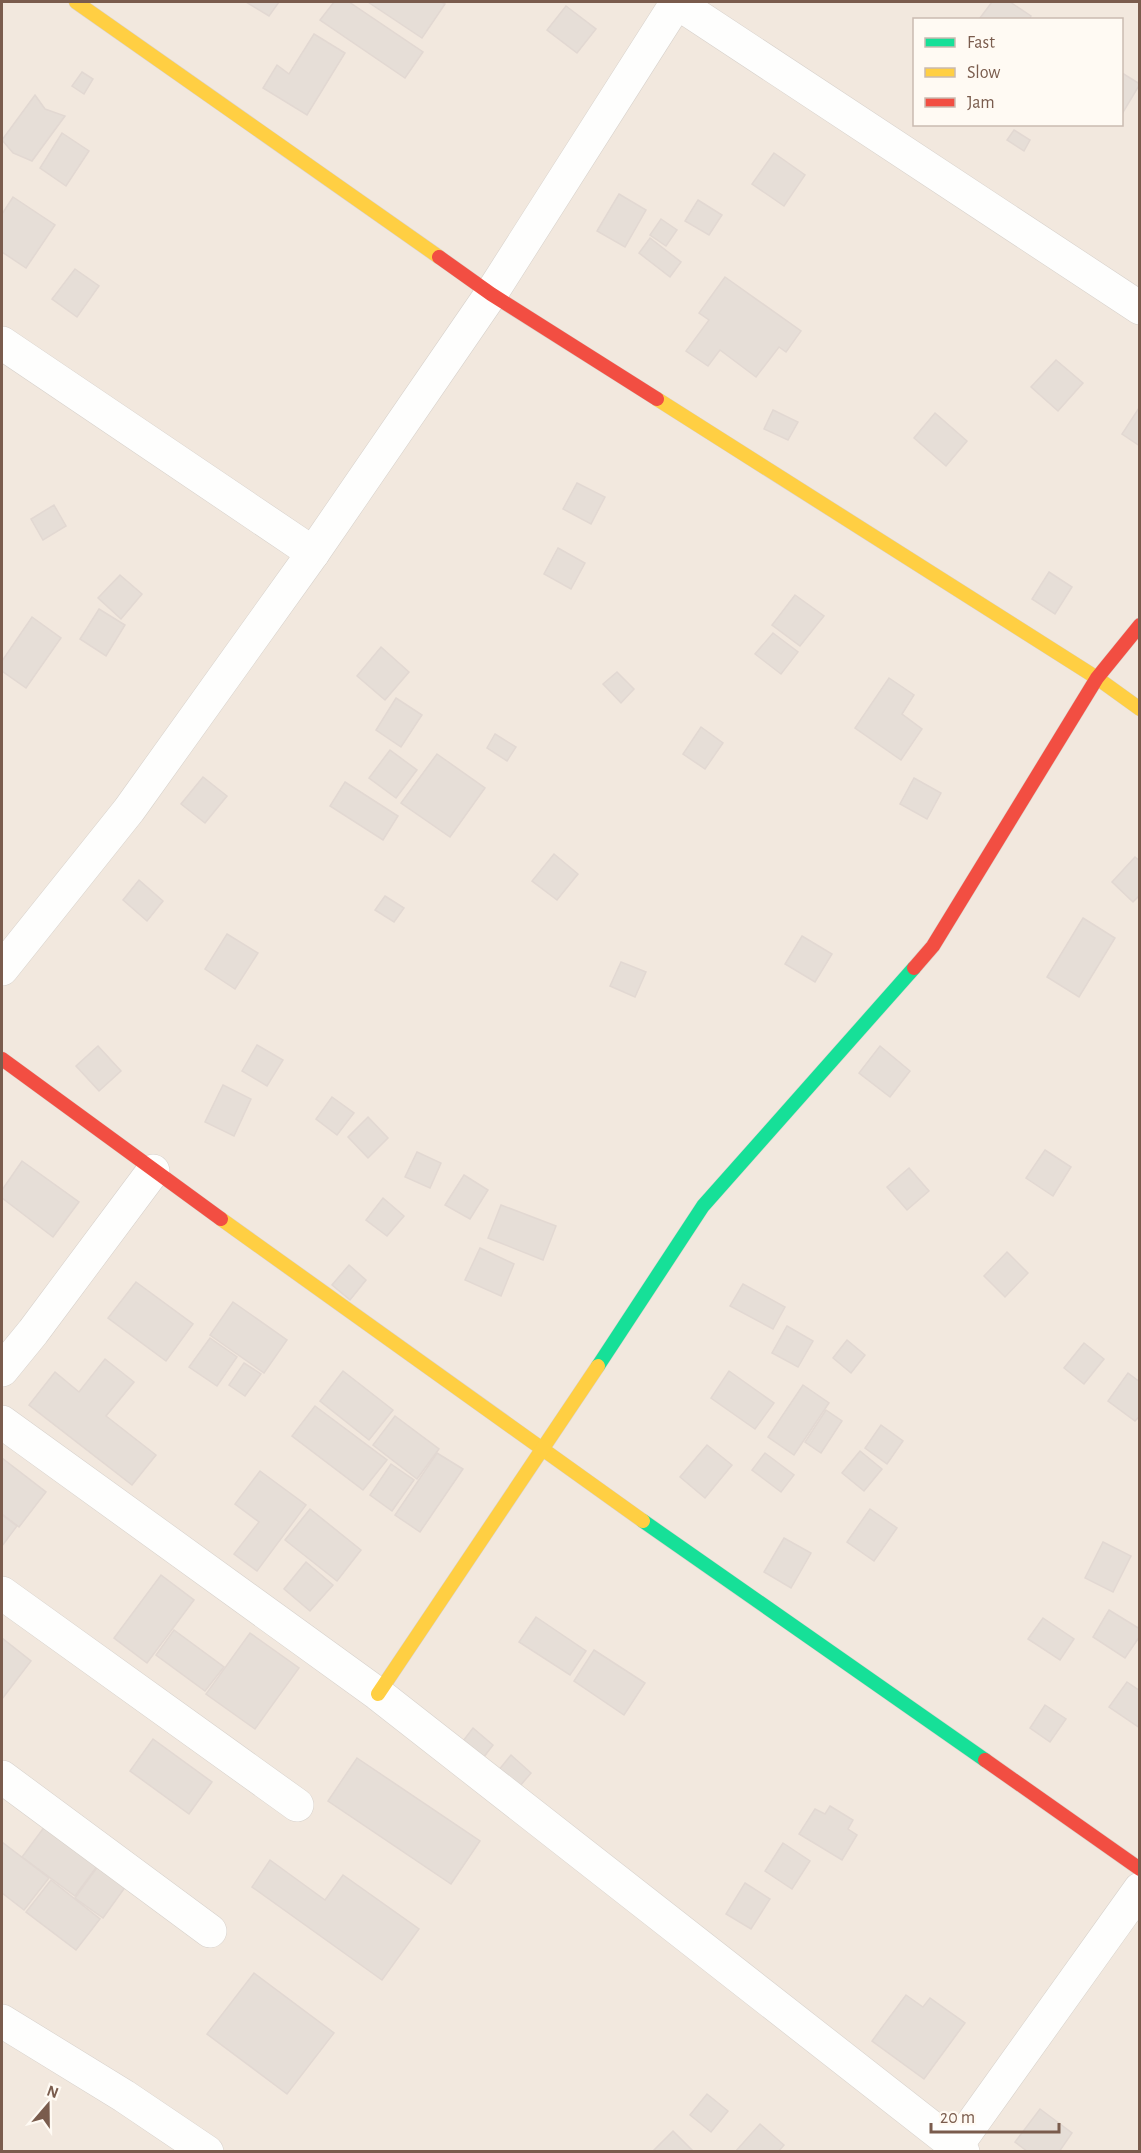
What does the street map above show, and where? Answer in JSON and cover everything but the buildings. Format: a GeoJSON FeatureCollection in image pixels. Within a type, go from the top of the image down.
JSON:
{"type":"FeatureCollection","features":[{"type":"Feature","properties":{"kind":"street"},"geometry":{"type":"LineString","coordinates":[[76,2],[491,294],[1097,678],[1140,709]]}},
{"type":"Feature","properties":{"kind":"street"},"geometry":{"type":"LineString","coordinates":[[2,969],[129,810],[314,553],[491,294],[676,2],[1140,308]]}},
{"type":"Feature","properties":{"kind":"street"},"geometry":{"type":"LineString","coordinates":[[2,344],[314,553]]}},
{"type":"Feature","properties":{"kind":"street"},"geometry":{"type":"LineString","coordinates":[[378,1694],[543,1450],[703,1206],[933,946],[1097,678],[1140,625]]}},
{"type":"Feature","properties":{"kind":"street"},"geometry":{"type":"LineString","coordinates":[[2,1059],[153,1171],[543,1450],[1140,1869]]}},
{"type":"Feature","properties":{"kind":"street"},"geometry":{"type":"LineString","coordinates":[[2,1370],[153,1171]]}},
{"type":"Feature","properties":{"kind":"street"},"geometry":{"type":"LineString","coordinates":[[2,1422],[378,1694],[957,2150],[1140,1889]]}},
{"type":"Feature","properties":{"kind":"street"},"geometry":{"type":"LineString","coordinates":[[2,1593],[297,1805]]}},
{"type":"Feature","properties":{"kind":"street"},"geometry":{"type":"LineString","coordinates":[[2,1777],[210,1931]]}},
{"type":"Feature","properties":{"kind":"street"},"geometry":{"type":"LineString","coordinates":[[2,2021],[124,2096],[207,2151]]}},
{"type":"Feature","properties":{"kind":"shaded area"},"geometry":{"type":"Polygon","coordinates":[[[2,2],[1139,2],[1139,2151],[2,2151],[2,2]]]}},
{"type":"Feature","properties":{"kind":"traffic: fast"},"geometry":{"type":"LineString","coordinates":[[598,1366],[703,1206],[914,968]]}},
{"type":"Feature","properties":{"kind":"traffic: fast"},"geometry":{"type":"LineString","coordinates":[[643,1521],[985,1760]]}},
{"type":"Feature","properties":{"kind":"traffic: slow"},"geometry":{"type":"LineString","coordinates":[[76,2],[439,257]]}},
{"type":"Feature","properties":{"kind":"traffic: slow"},"geometry":{"type":"LineString","coordinates":[[657,399],[1097,678],[1140,709]]}},
{"type":"Feature","properties":{"kind":"traffic: slow"},"geometry":{"type":"LineString","coordinates":[[221,1219],[643,1521]]}},
{"type":"Feature","properties":{"kind":"traffic: slow"},"geometry":{"type":"LineString","coordinates":[[378,1694],[598,1366]]}},
{"type":"Feature","properties":{"kind":"traffic: jam"},"geometry":{"type":"LineString","coordinates":[[439,257],[491,294],[657,399]]}},
{"type":"Feature","properties":{"kind":"traffic: jam"},"geometry":{"type":"LineString","coordinates":[[914,968],[933,946],[1097,678],[1140,625]]}},
{"type":"Feature","properties":{"kind":"traffic: jam"},"geometry":{"type":"LineString","coordinates":[[2,1059],[221,1219]]}},
{"type":"Feature","properties":{"kind":"traffic: jam"},"geometry":{"type":"LineString","coordinates":[[985,1760],[1140,1869]]}}]}
